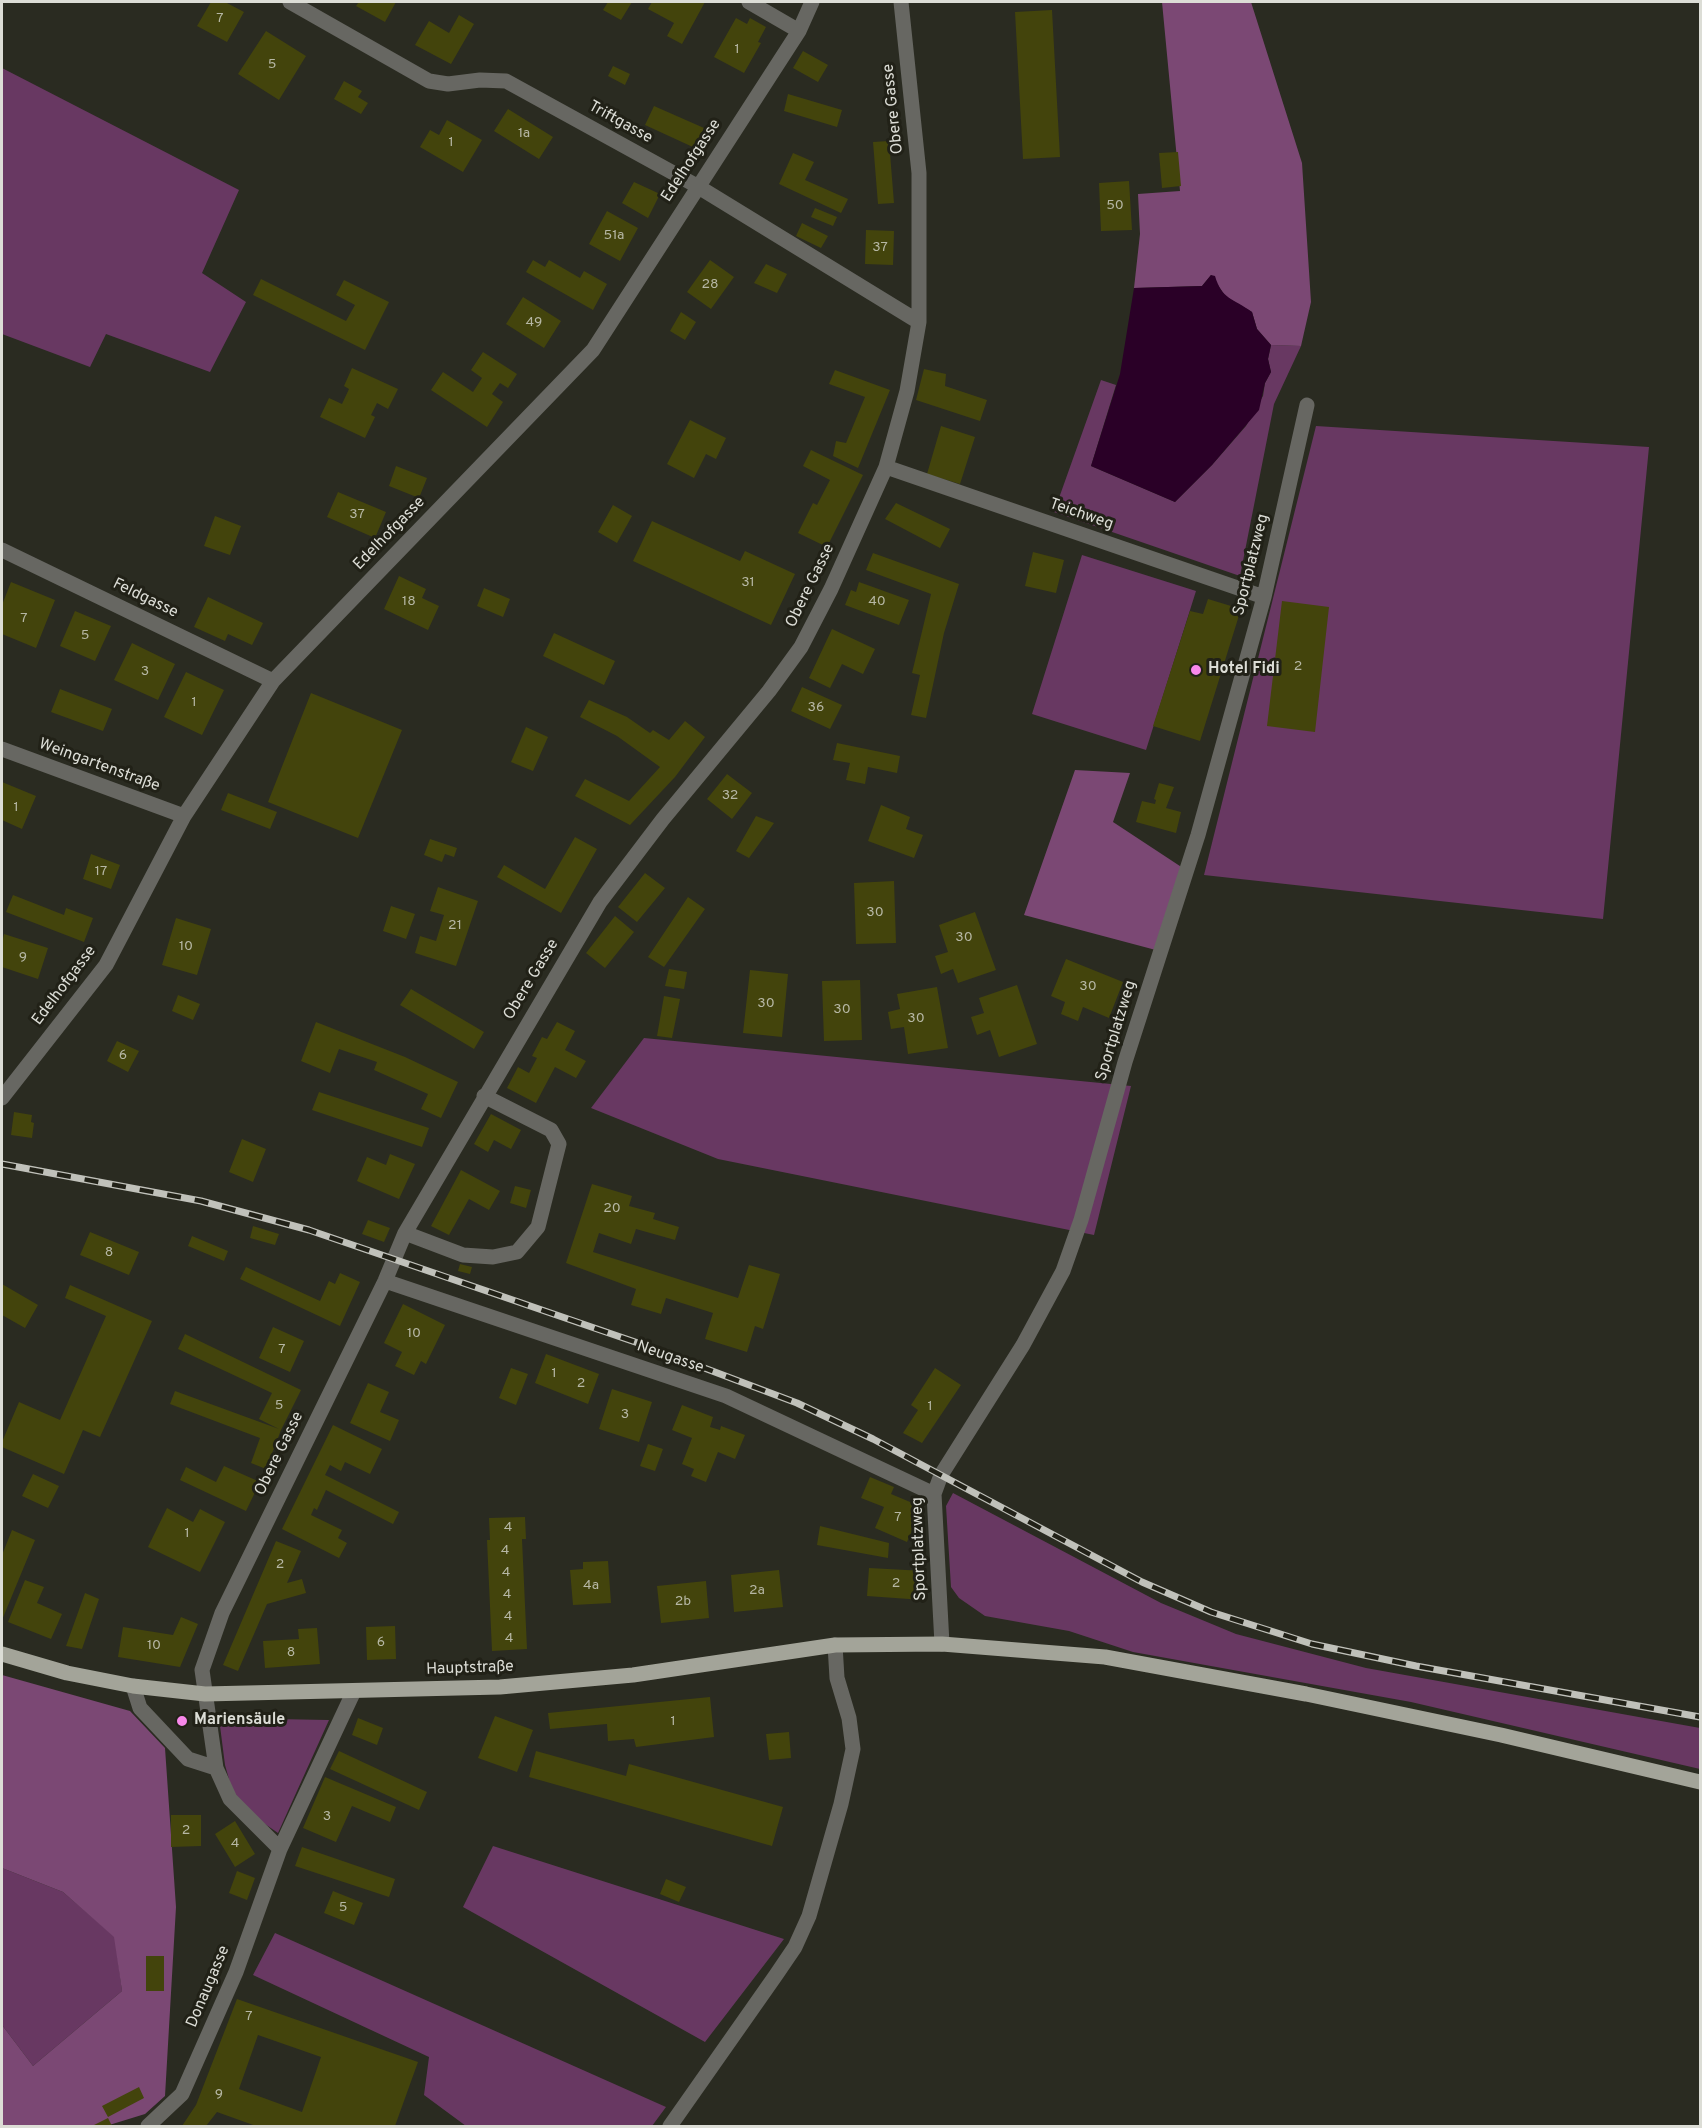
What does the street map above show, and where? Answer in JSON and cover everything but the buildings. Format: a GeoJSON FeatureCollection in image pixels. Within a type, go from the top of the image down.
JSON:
{"type":"FeatureCollection","features":[{"type":"Feature","properties":{"kind":"main road","name":"Hauptstraße"},"geometry":{"type":"LineString","coordinates":[[2,1654],[67,1673],[133,1686],[205,1694],[500,1687],[633,1675],[835,1645],[942,1644],[1116,1659],[1306,1694],[1478,1730],[1701,1782]]}},
{"type":"Feature","properties":{"kind":"street","name":"Triftgasse"},"geometry":{"type":"LineString","coordinates":[[290,2],[429,81],[448,84],[480,80],[506,81],[697,186],[919,322]]}},
{"type":"Feature","properties":{"kind":"street"},"geometry":{"type":"LineString","coordinates":[[749,2],[799,31]]}},
{"type":"Feature","properties":{"kind":"street","name":"Edelhofgasse"},"geometry":{"type":"LineString","coordinates":[[4,1090],[106,965],[184,816],[273,681],[593,350],[799,31],[812,2]]}},
{"type":"Feature","properties":{"kind":"street","name":"Obere Gasse"},"geometry":{"type":"LineString","coordinates":[[205,1694],[202,1670],[222,1613],[386,1281],[405,1233],[600,902],[663,819],[769,691],[801,647],[831,589],[886,467],[906,391],[919,322],[919,173],[901,2]]}},
{"type":"Feature","properties":{"kind":"street","name":"Sportplatzweg"},"geometry":{"type":"LineString","coordinates":[[942,1644],[934,1494],[941,1475],[1023,1345],[1063,1271],[1081,1220],[1125,1062],[1198,835],[1264,597],[1307,405]]}},
{"type":"Feature","properties":{"kind":"street","name":"Teichweg"},"geometry":{"type":"LineString","coordinates":[[886,467],[1264,597]]}},
{"type":"Feature","properties":{"kind":"street","name":"Feldgasse"},"geometry":{"type":"LineString","coordinates":[[2,550],[273,681]]}},
{"type":"Feature","properties":{"kind":"street","name":"Weingartenstraße"},"geometry":{"type":"LineString","coordinates":[[2,749],[184,816]]}},
{"type":"Feature","properties":{"kind":"street"},"geometry":{"type":"LineString","coordinates":[[405,1233],[463,1255],[493,1257],[518,1252],[538,1227],[559,1144],[551,1130],[484,1096]]}},
{"type":"Feature","properties":{"kind":"street","name":"Neugasse"},"geometry":{"type":"LineString","coordinates":[[386,1281],[726,1396],[934,1494]]}},
{"type":"Feature","properties":{"kind":"street"},"geometry":{"type":"LineString","coordinates":[[670,2127],[789,1956],[809,1916],[841,1804],[853,1749],[849,1718],[837,1678],[835,1645]]}},
{"type":"Feature","properties":{"kind":"street"},"geometry":{"type":"LineString","coordinates":[[133,1686],[140,1708],[188,1759],[216,1768]]}},
{"type":"Feature","properties":{"kind":"street","name":"Donaugasse"},"geometry":{"type":"LineString","coordinates":[[148,2127],[182,2094],[237,1972],[280,1849],[354,1692]]}},
{"type":"Feature","properties":{"kind":"street"},"geometry":{"type":"LineString","coordinates":[[205,1694],[216,1768],[230,1798],[280,1849]]}},
{"type":"Feature","properties":{"kind":"shaded area"},"geometry":{"type":"Polygon","coordinates":[[[1162,2],[1251,2],[1302,163],[1311,302],[1301,346],[1271,345],[1257,329],[1252,312],[1226,297],[1211,275],[1202,286],[1134,288],[1140,234],[1138,194],[1180,191],[1162,2]]]}},
{"type":"Feature","properties":{"kind":"shaded area"},"geometry":{"type":"Polygon","coordinates":[[[2,68],[239,190],[202,273],[246,302],[210,372],[106,334],[90,367],[2,334],[2,68]]]}},
{"type":"Feature","properties":{"kind":"shaded area"},"geometry":{"type":"Polygon","coordinates":[[[1211,275],[1215,276],[1221,290],[1229,298],[1252,312],[1257,329],[1271,345],[1268,359],[1271,372],[1265,383],[1259,410],[1212,465],[1175,502],[1091,466],[1120,374],[1134,288],[1202,286],[1211,275]]]}},
{"type":"Feature","properties":{"kind":"shaded area"},"geometry":{"type":"Polygon","coordinates":[[[1271,345],[1301,346],[1274,404],[1240,576],[1054,512],[1101,380],[1116,385],[1091,466],[1175,502],[1246,426],[1263,396],[1265,383],[1271,372],[1268,359],[1271,345]]]}},
{"type":"Feature","properties":{"kind":"shaded area"},"geometry":{"type":"Polygon","coordinates":[[[1316,426],[1649,447],[1603,919],[1204,875],[1316,426]]]}},
{"type":"Feature","properties":{"kind":"shaded area"},"geometry":{"type":"Polygon","coordinates":[[[1082,555],[1196,591],[1146,750],[1032,714],[1082,555]]]}},
{"type":"Feature","properties":{"kind":"shaded area"},"geometry":{"type":"Polygon","coordinates":[[[1075,770],[1130,773],[1113,822],[1189,872],[1167,953],[1024,915],[1075,770]]]}},
{"type":"Feature","properties":{"kind":"shaded area"},"geometry":{"type":"Polygon","coordinates":[[[644,1038],[1131,1086],[1094,1235],[718,1159],[591,1108],[644,1038]]]}},
{"type":"Feature","properties":{"kind":"shaded area"},"geometry":{"type":"Polygon","coordinates":[[[953,1493],[1161,1603],[1236,1634],[1366,1668],[1700,1728],[1700,1769],[1411,1702],[1133,1652],[1069,1631],[985,1616],[959,1598],[951,1587],[946,1506],[953,1493]]]}},
{"type":"Feature","properties":{"kind":"shaded area"},"geometry":{"type":"Polygon","coordinates":[[[2,1675],[130,1711],[165,1748],[176,1907],[165,2096],[145,2114],[106,2126],[2,2126],[2,2025],[33,2066],[122,1991],[114,1937],[63,1892],[2,1868],[2,1675]]]}},
{"type":"Feature","properties":{"kind":"shaded area"},"geometry":{"type":"Polygon","coordinates":[[[219,1718],[329,1720],[278,1833],[236,1804],[225,1765],[219,1718]]]}},
{"type":"Feature","properties":{"kind":"shaded area"},"geometry":{"type":"Polygon","coordinates":[[[493,1846],[784,1939],[705,2042],[463,1907],[493,1846]]]}},
{"type":"Feature","properties":{"kind":"shaded area"},"geometry":{"type":"Polygon","coordinates":[[[2,1868],[63,1892],[115,1937],[122,1991],[33,2066],[2,2025],[2,1868]]]}},
{"type":"Feature","properties":{"kind":"shaded area"},"geometry":{"type":"Polygon","coordinates":[[[275,1933],[666,2107],[652,2126],[466,2126],[424,2095],[429,2057],[253,1975],[275,1933]]]}},
{"type":"Feature","properties":{"kind":"railway"},"geometry":{"type":"LineString","coordinates":[[2,1164],[201,1201],[309,1230],[638,1343],[797,1403],[873,1439],[1142,1582],[1211,1612],[1312,1644],[1416,1666],[1700,1717]]}},
{"type":"Feature","properties":{"kind":"place","name":"Hotel Fidi"},"geometry":{"type":"Point","coordinates":[1196,670]}},
{"type":"Feature","properties":{"kind":"place","name":"Mariensäule"},"geometry":{"type":"Point","coordinates":[182,1721]}}]}
